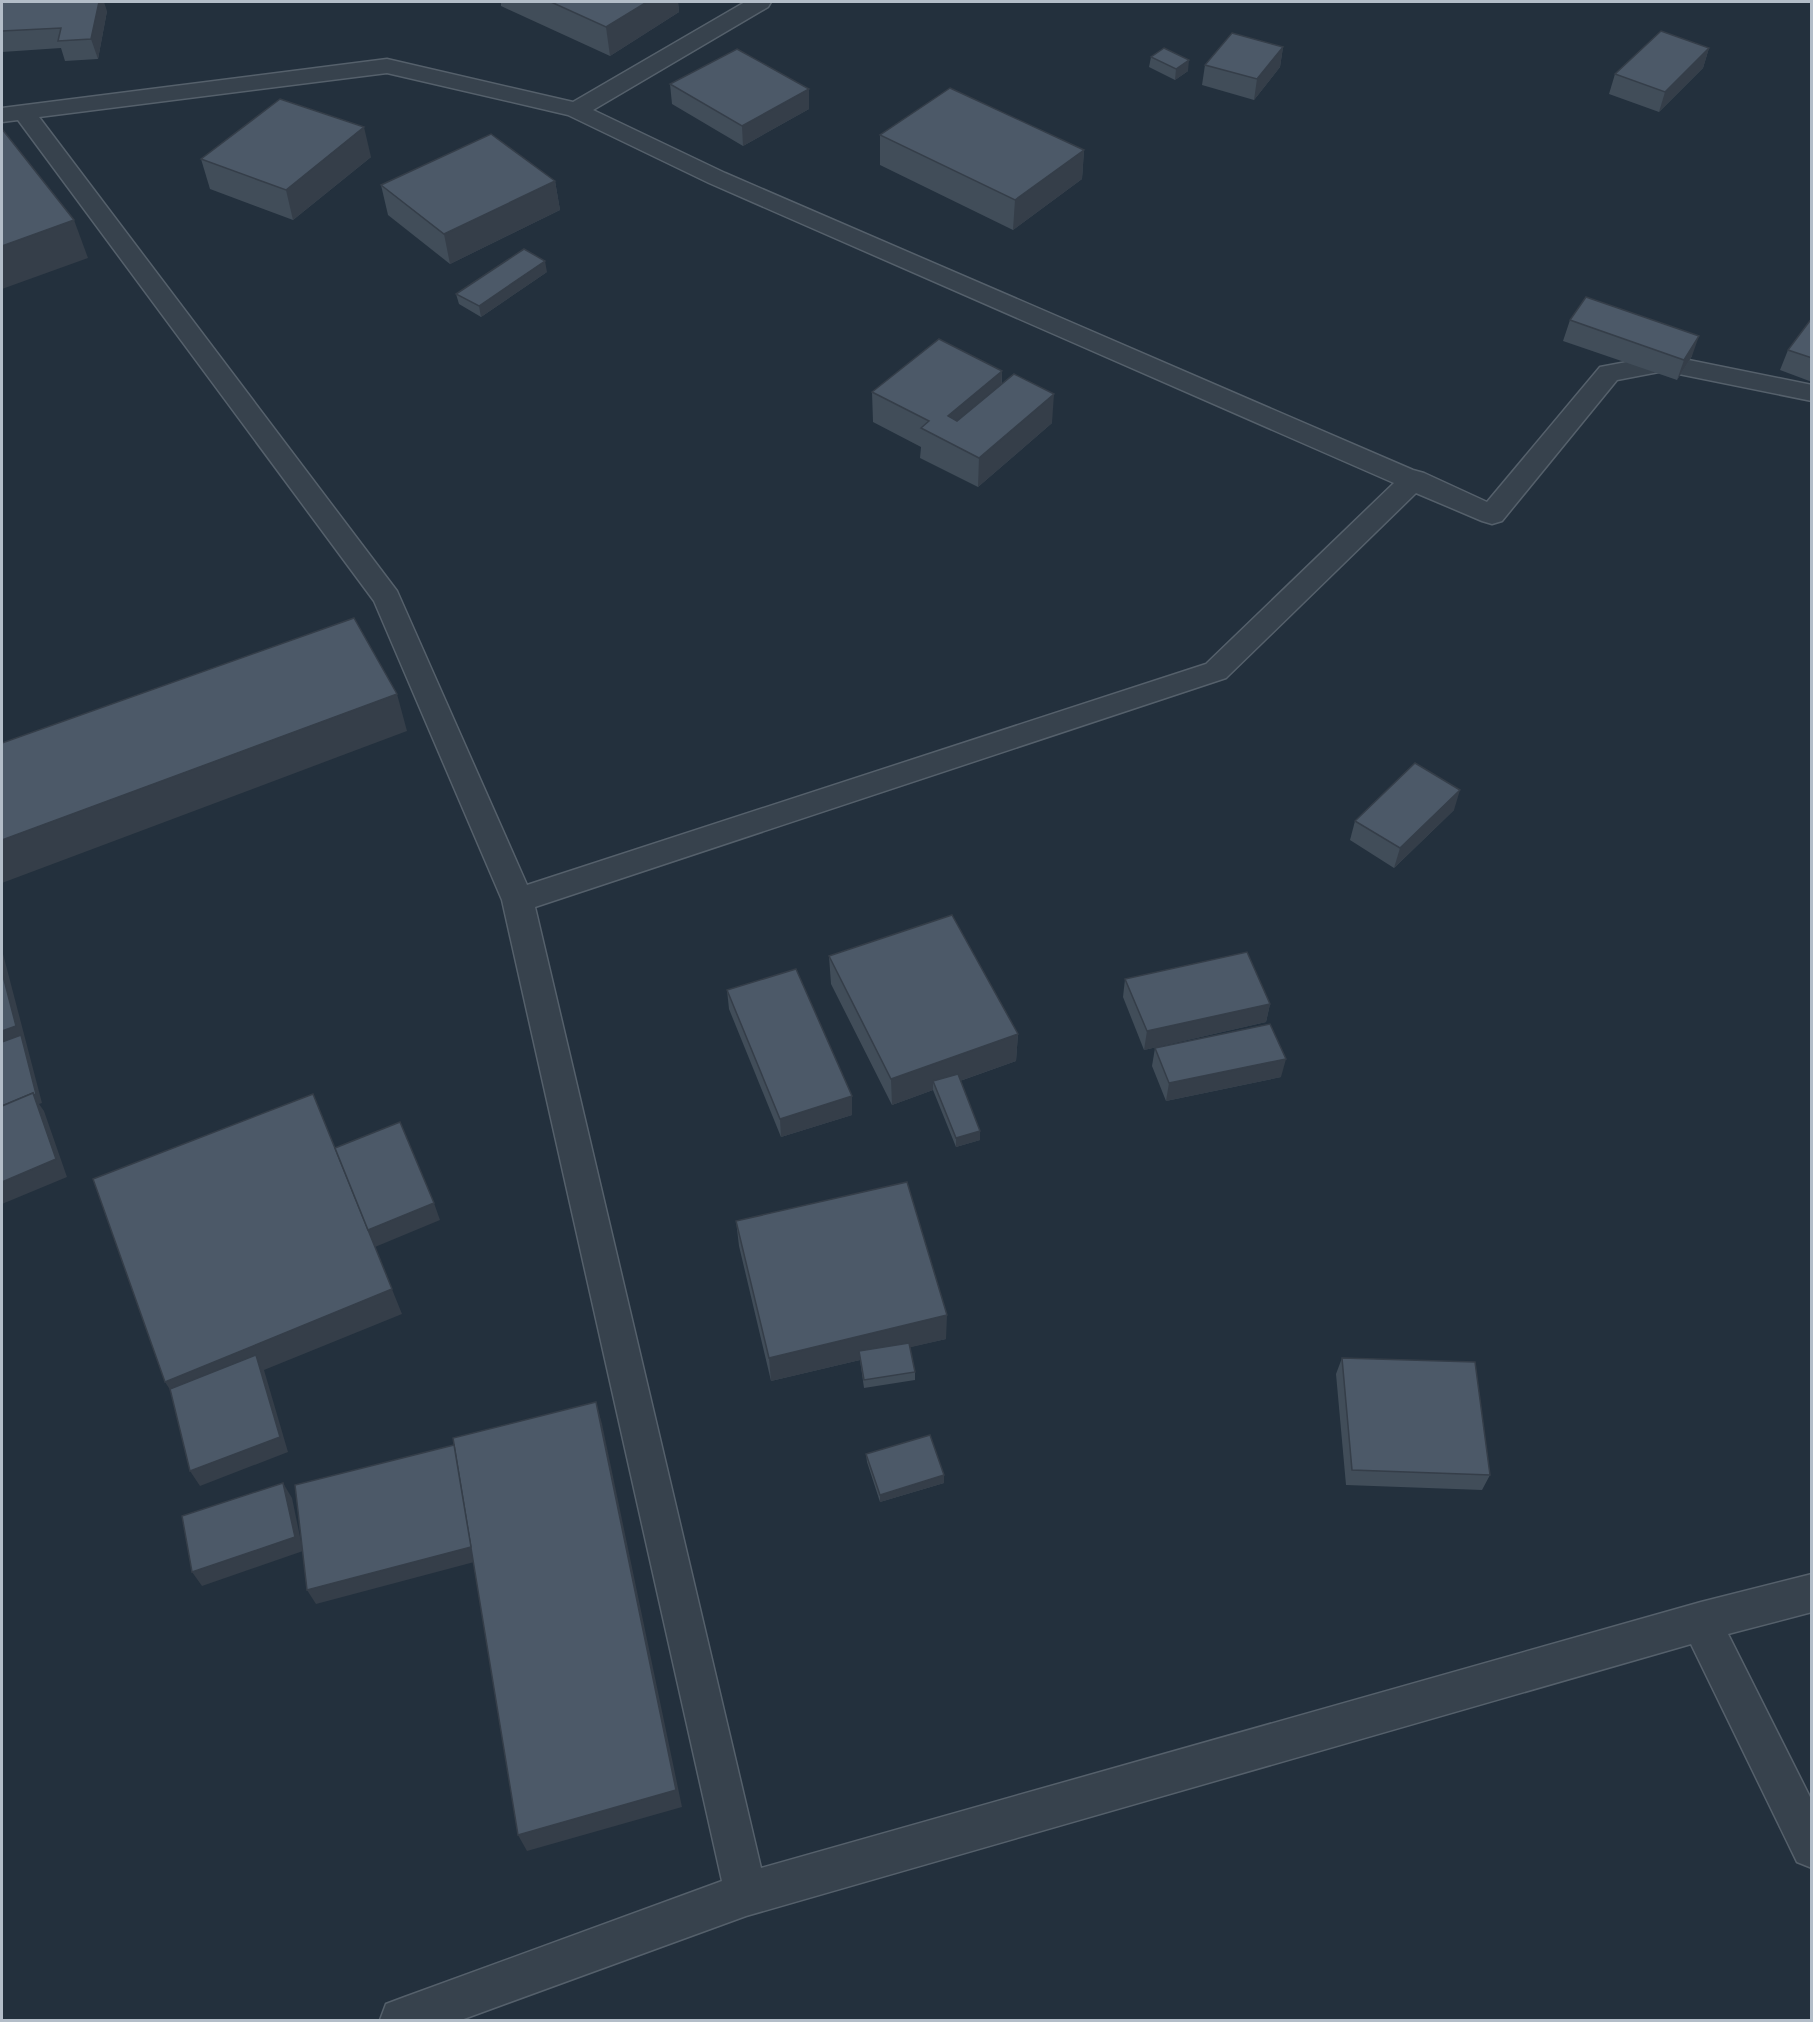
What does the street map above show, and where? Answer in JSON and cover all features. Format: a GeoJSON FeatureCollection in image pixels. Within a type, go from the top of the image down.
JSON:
{"type":"FeatureCollection","features":[{"type":"Feature","properties":{"kind":"street"},"geometry":{"type":"LineString","coordinates":[[576,110],[760,2]]}},
{"type":"Feature","properties":{"kind":"street"},"geometry":{"type":"LineString","coordinates":[[13,114],[387,66],[576,110],[717,177],[1414,479],[1492,515],[1609,373],[1664,363],[1812,393]]}},
{"type":"Feature","properties":{"kind":"street"},"geometry":{"type":"LineString","coordinates":[[13,114],[387,598],[518,900],[746,1894]]}},
{"type":"Feature","properties":{"kind":"street"},"geometry":{"type":"LineString","coordinates":[[518,900],[1216,671],[1414,479]]}},
{"type":"Feature","properties":{"kind":"street"},"geometry":{"type":"LineString","coordinates":[[402,2020],[746,1894],[1701,1622],[1812,1593]]}},
{"type":"Feature","properties":{"kind":"street"},"geometry":{"type":"LineString","coordinates":[[1701,1622],[1812,1847]]}},
{"type":"Feature","properties":{"kind":"building"},"geometry":{"type":"Polygon","coordinates":[[[2,2],[99,2],[91,39],[58,41],[61,28],[2,31],[2,2]]]}},
{"type":"Feature","properties":{"kind":"building"},"geometry":{"type":"Polygon","coordinates":[[[551,2],[647,2],[606,27],[551,2]]]}},
{"type":"Feature","properties":{"kind":"building"},"geometry":{"type":"Polygon","coordinates":[[[1661,31],[1709,48],[1665,92],[1615,74],[1661,31]]]}},
{"type":"Feature","properties":{"kind":"building"},"geometry":{"type":"Polygon","coordinates":[[[1232,33],[1283,47],[1257,79],[1205,65],[1232,33]]]}},
{"type":"Feature","properties":{"kind":"building"},"geometry":{"type":"Polygon","coordinates":[[[1164,48],[1189,60],[1176,69],[1151,57],[1164,48]]]}},
{"type":"Feature","properties":{"kind":"building"},"geometry":{"type":"Polygon","coordinates":[[[737,49],[809,89],[742,126],[670,84],[737,49]]]}},
{"type":"Feature","properties":{"kind":"building"},"geometry":{"type":"Polygon","coordinates":[[[950,88],[1084,150],[1015,200],[880,135],[950,88]]]}},
{"type":"Feature","properties":{"kind":"building"},"geometry":{"type":"Polygon","coordinates":[[[280,99],[364,127],[286,190],[201,159],[280,99]]]}},
{"type":"Feature","properties":{"kind":"building"},"geometry":{"type":"Polygon","coordinates":[[[2,129],[74,220],[2,246],[2,129]]]}},
{"type":"Feature","properties":{"kind":"building"},"geometry":{"type":"Polygon","coordinates":[[[491,134],[555,181],[444,234],[381,185],[491,134]]]}},
{"type":"Feature","properties":{"kind":"building"},"geometry":{"type":"Polygon","coordinates":[[[524,249],[545,261],[479,306],[456,294],[524,249]]]}},
{"type":"Feature","properties":{"kind":"building"},"geometry":{"type":"Polygon","coordinates":[[[1586,297],[1699,336],[1684,360],[1570,320],[1586,297]]]}},
{"type":"Feature","properties":{"kind":"building"},"geometry":{"type":"Polygon","coordinates":[[[1812,318],[1812,358],[1788,350],[1812,318]]]}},
{"type":"Feature","properties":{"kind":"building"},"geometry":{"type":"Polygon","coordinates":[[[939,339],[1002,371],[948,416],[957,421],[1014,374],[1054,394],[979,458],[921,428],[929,421],[872,392],[939,339]]]}},
{"type":"Feature","properties":{"kind":"building"},"geometry":{"type":"Polygon","coordinates":[[[354,618],[397,694],[2,840],[2,743],[354,618]]]}},
{"type":"Feature","properties":{"kind":"building"},"geometry":{"type":"Polygon","coordinates":[[[1415,763],[1460,790],[1400,848],[1355,821],[1415,763]]]}},
{"type":"Feature","properties":{"kind":"building"},"geometry":{"type":"Polygon","coordinates":[[[952,915],[1018,1034],[891,1079],[829,956],[952,915]]]}},
{"type":"Feature","properties":{"kind":"building"},"geometry":{"type":"Polygon","coordinates":[[[1247,952],[1270,1004],[1147,1031],[1125,979],[1247,952]]]}},
{"type":"Feature","properties":{"kind":"building"},"geometry":{"type":"Polygon","coordinates":[[[796,969],[852,1096],[780,1119],[727,990],[796,969]]]}},
{"type":"Feature","properties":{"kind":"building"},"geometry":{"type":"Polygon","coordinates":[[[2,972],[16,1026],[2,1031],[2,972]]]}},
{"type":"Feature","properties":{"kind":"building"},"geometry":{"type":"Polygon","coordinates":[[[1270,1024],[1286,1059],[1169,1083],[1155,1048],[1270,1024]]]}},
{"type":"Feature","properties":{"kind":"building"},"geometry":{"type":"Polygon","coordinates":[[[21,1035],[36,1094],[33,1095],[33,1093],[2,1106],[2,1042],[21,1035]]]}},
{"type":"Feature","properties":{"kind":"building"},"geometry":{"type":"Polygon","coordinates":[[[958,1074],[980,1131],[956,1138],[933,1081],[958,1074]]]}},
{"type":"Feature","properties":{"kind":"building"},"geometry":{"type":"Polygon","coordinates":[[[33,1093],[56,1159],[2,1182],[2,1106],[33,1093]]]}},
{"type":"Feature","properties":{"kind":"building"},"geometry":{"type":"Polygon","coordinates":[[[313,1094],[392,1289],[165,1382],[93,1179],[313,1094]]]}},
{"type":"Feature","properties":{"kind":"building"},"geometry":{"type":"Polygon","coordinates":[[[400,1122],[434,1203],[368,1230],[335,1148],[400,1122]]]}},
{"type":"Feature","properties":{"kind":"building"},"geometry":{"type":"Polygon","coordinates":[[[907,1182],[947,1315],[769,1358],[736,1221],[907,1182]]]}},
{"type":"Feature","properties":{"kind":"building"},"geometry":{"type":"Polygon","coordinates":[[[909,1343],[915,1372],[864,1380],[859,1351],[909,1343]]]}},
{"type":"Feature","properties":{"kind":"building"},"geometry":{"type":"Polygon","coordinates":[[[256,1355],[280,1437],[190,1471],[170,1389],[256,1355]]]}},
{"type":"Feature","properties":{"kind":"building"},"geometry":{"type":"Polygon","coordinates":[[[1342,1358],[1475,1362],[1490,1475],[1352,1470],[1342,1358]]]}},
{"type":"Feature","properties":{"kind":"building"},"geometry":{"type":"Polygon","coordinates":[[[596,1402],[676,1790],[518,1835],[453,1438],[596,1402]]]}},
{"type":"Feature","properties":{"kind":"building"},"geometry":{"type":"Polygon","coordinates":[[[930,1435],[944,1475],[880,1495],[866,1454],[930,1435]]]}},
{"type":"Feature","properties":{"kind":"building"},"geometry":{"type":"Polygon","coordinates":[[[454,1445],[471,1547],[307,1590],[295,1485],[454,1445]]]}},
{"type":"Feature","properties":{"kind":"building"},"geometry":{"type":"Polygon","coordinates":[[[283,1483],[295,1537],[192,1572],[182,1516],[283,1483]]]}}]}
